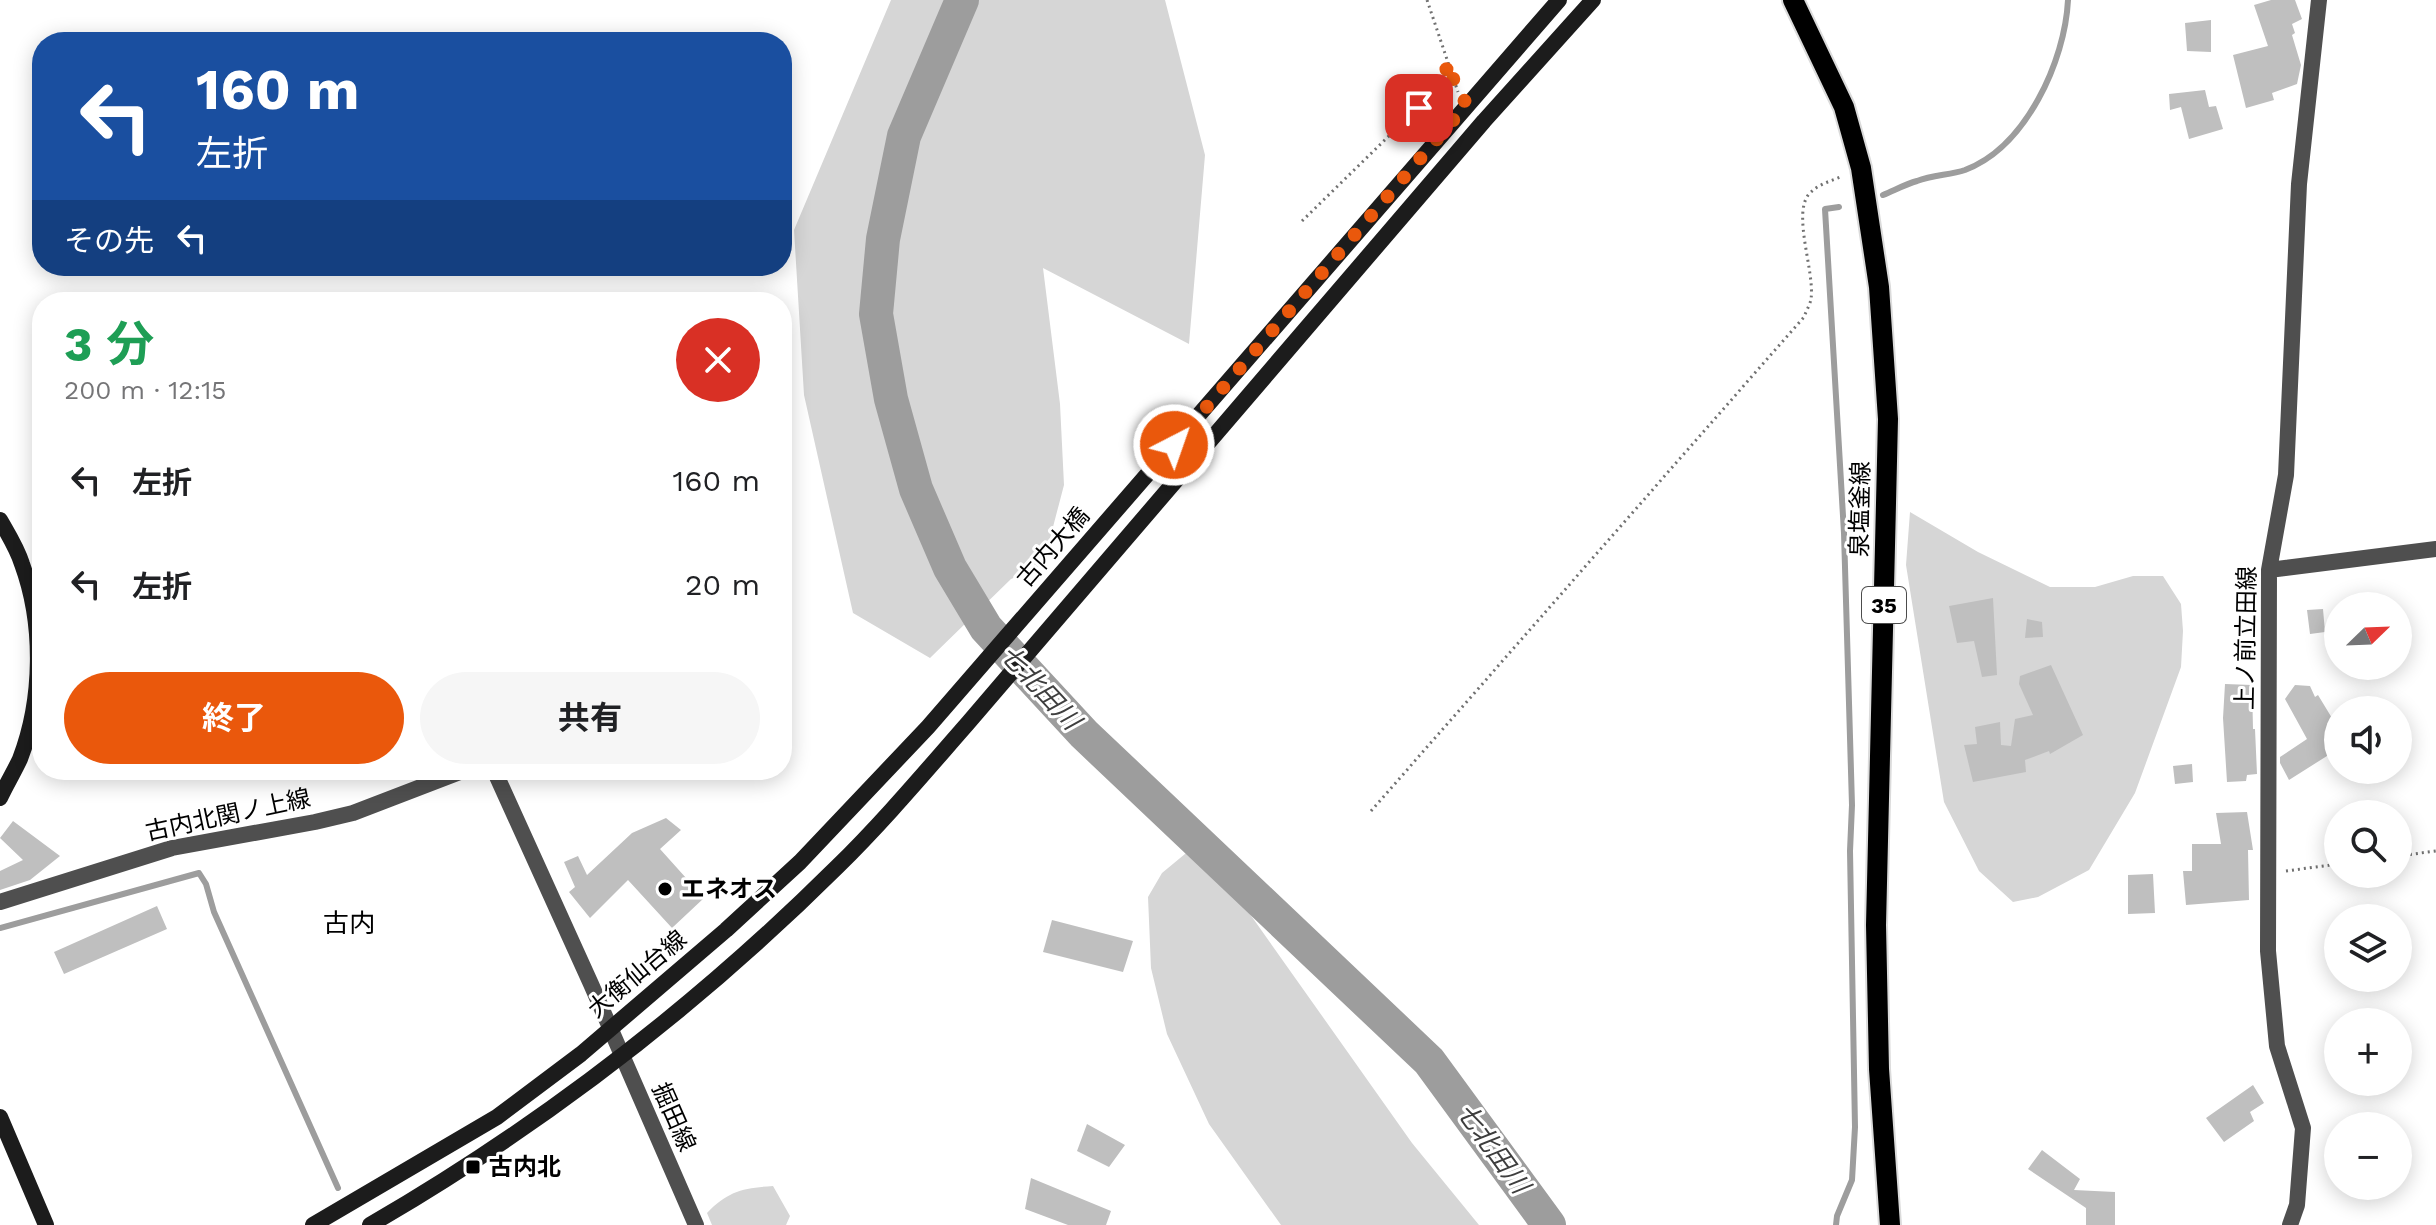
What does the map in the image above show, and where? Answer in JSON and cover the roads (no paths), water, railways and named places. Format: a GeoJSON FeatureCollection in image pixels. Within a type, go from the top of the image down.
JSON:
{"type":"FeatureCollection","features":[{"type":"Feature","properties":{"kind":"main road","name":"古内大橋"},"geometry":{"type":"LineString","coordinates":[[947,704],[1559,0]]}},
{"type":"Feature","properties":{"kind":"main road"},"geometry":{"type":"LineString","coordinates":[[370,1225],[521,1131],[621,1056],[784,919],[887,817],[1481,125],[1593,0]]}},
{"type":"Feature","properties":{"kind":"main road","name":"泉塩釜線"},"geometry":{"type":"LineString","coordinates":[[1793,0],[1844,107],[1861,168],[1879,287],[1888,419],[1876,925],[1879,1069],[1890,1225]]}},
{"type":"Feature","properties":{"kind":"main road"},"geometry":{"type":"LineString","coordinates":[[0,520],[22,564],[32,602]]}},
{"type":"Feature","properties":{"kind":"main road","name":"大衡仙台線"},"geometry":{"type":"LineString","coordinates":[[313,1225],[497,1117],[581,1054],[800,862],[947,704]]}},
{"type":"Feature","properties":{"kind":"main road"},"geometry":{"type":"LineString","coordinates":[[0,798],[19,760],[32,714]]}},
{"type":"Feature","properties":{"kind":"main road"},"geometry":{"type":"LineString","coordinates":[[928,727],[948,746]]}},
{"type":"Feature","properties":{"kind":"main road"},"geometry":{"type":"LineString","coordinates":[[0,1117],[46,1225]]}},
{"type":"Feature","properties":{"kind":"street","name":"上ノ前立田線"},"geometry":{"type":"LineString","coordinates":[[2290,1225],[2297,1205],[2303,1128],[2277,1046],[2268,951],[2269,570],[2286,475],[2299,184],[2319,0]]}},
{"type":"Feature","properties":{"kind":"street"},"geometry":{"type":"LineString","coordinates":[[2269,570],[2436,549]]}},
{"type":"Feature","properties":{"kind":"street","name":"古内北関ノ上線"},"geometry":{"type":"LineString","coordinates":[[0,902],[172,848],[353,813],[439,780]]}},
{"type":"Feature","properties":{"kind":"street"},"geometry":{"type":"LineString","coordinates":[[498,780],[609,1029]]}},
{"type":"Feature","properties":{"kind":"street","name":"掘田線"},"geometry":{"type":"LineString","coordinates":[[609,1029],[696,1225]]}},
{"type":"Feature","properties":{"kind":"waterway","name":"七北田川"},"geometry":{"type":"LineString","coordinates":[[962,0],[904,136],[883,239],[876,314],[891,399],[916,489],[950,568],[986,628],[1084,734],[1429,1061],[1549,1225]]}},
{"type":"Feature","properties":{"kind":"waterway"},"geometry":{"type":"LineString","coordinates":[[1883,195],[1923,179],[1965,170],[1987,159],[2006,142],[2024,122],[2050,75],[2059,49],[2068,0]]}},
{"type":"Feature","properties":{"kind":"waterway"},"geometry":{"type":"LineString","coordinates":[[1836,1225],[1852,1180],[1855,1127],[1850,851],[1852,805],[1844,533],[1825,209],[1839,207]]}},
{"type":"Feature","properties":{"kind":"waterway"},"geometry":{"type":"LineString","coordinates":[[0,928],[199,873],[338,1188]]}},
{"type":"Feature","properties":{"kind":"place","name":"エネオス"},"geometry":{"type":"Point","coordinates":[665,889]}},
{"type":"Feature","properties":{"kind":"place","name":"古内北"},"geometry":{"type":"Point","coordinates":[473,1167]}},
{"type":"Feature","properties":{"kind":"district","name":"古内"},"geometry":{"type":"Point","coordinates":[349,923]}}]}
